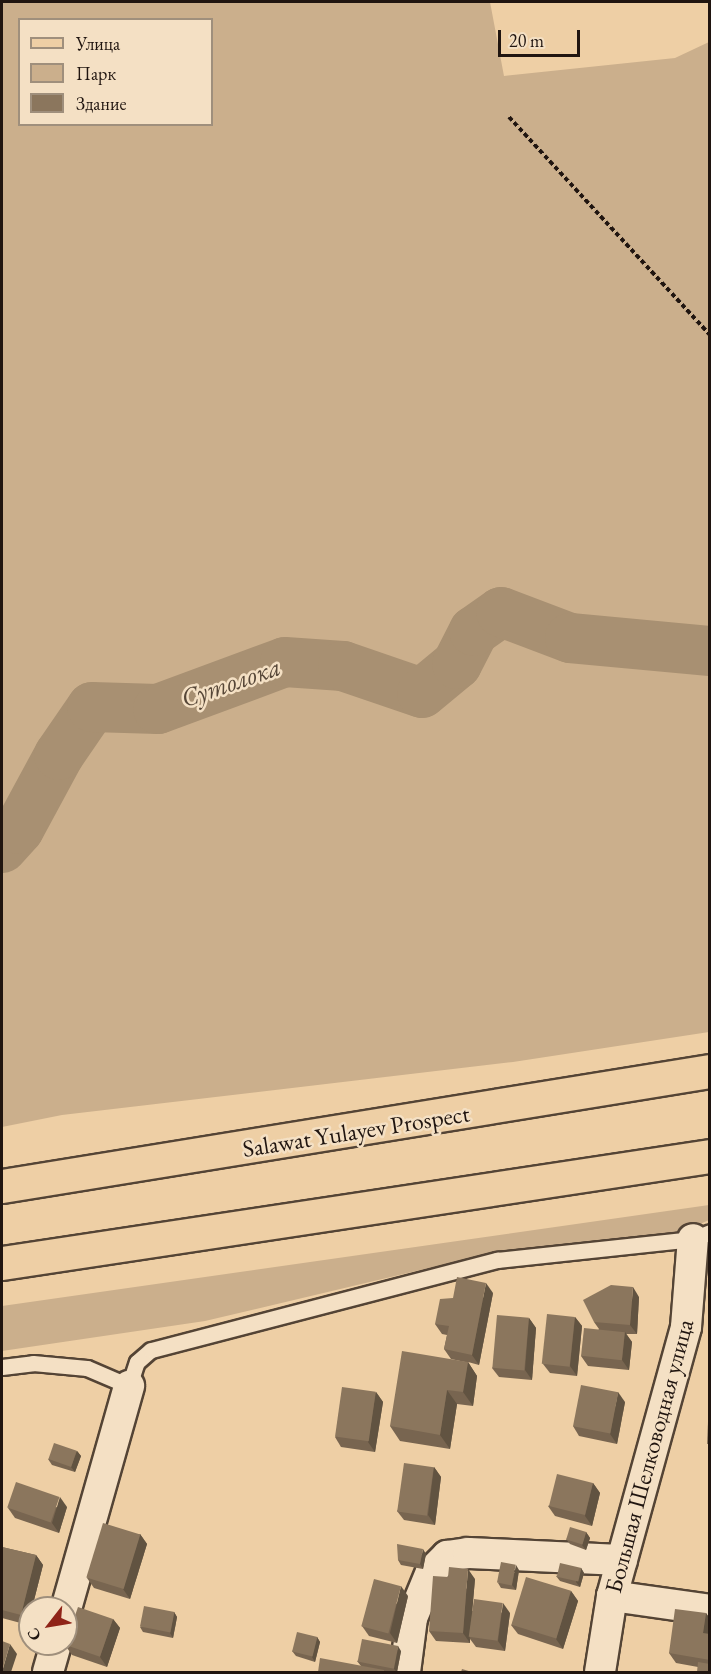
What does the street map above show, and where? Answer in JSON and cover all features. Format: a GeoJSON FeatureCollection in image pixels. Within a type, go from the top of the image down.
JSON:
{"type":"FeatureCollection","features":[{"type":"Feature","properties":{"kind":"main road","name":"Salawat Yulayev Prospect"},"geometry":{"type":"LineString","coordinates":[[2,1186],[710,1071]]}},
{"type":"Feature","properties":{"kind":"main road"},"geometry":{"type":"LineString","coordinates":[[2,1263],[710,1156]]}},
{"type":"Feature","properties":{"kind":"street","name":"Большая Шелководная улица"},"geometry":{"type":"LineString","coordinates":[[600,1672],[612,1596],[622,1560],[698,1328],[701,1235]]}},
{"type":"Feature","properties":{"kind":"street"},"geometry":{"type":"LineString","coordinates":[[70,1596],[129,1386]]}},
{"type":"Feature","properties":{"kind":"street"},"geometry":{"type":"LineString","coordinates":[[405,1672],[412,1618],[430,1572],[447,1556],[468,1553],[622,1560]]}},
{"type":"Feature","properties":{"kind":"street"},"geometry":{"type":"LineString","coordinates":[[612,1596],[710,1610]]}},
{"type":"Feature","properties":{"kind":"street"},"geometry":{"type":"LineString","coordinates":[[48,1672],[53,1656]]}},
{"type":"Feature","properties":{"kind":"lane"},"geometry":{"type":"LineString","coordinates":[[2,1367],[33,1363],[87,1368],[129,1386],[137,1362],[151,1350],[370,1292],[497,1260],[701,1235]]}},
{"type":"Feature","properties":{"kind":"path"},"geometry":{"type":"LineString","coordinates":[[509,117],[710,335]]}},
{"type":"Feature","properties":{"kind":"green space"},"geometry":{"type":"Polygon","coordinates":[[[2,2],[490,2],[504,76],[675,58],[709,42],[709,1032],[513,1062],[62,1115],[2,1127],[2,2]]]}},
{"type":"Feature","properties":{"kind":"green space"},"geometry":{"type":"Polygon","coordinates":[[[709,1205],[709,1220],[682,1232],[492,1253],[205,1321],[2,1351],[2,1306],[709,1205]]]}},
{"type":"Feature","properties":{"kind":"building"},"geometry":{"type":"Polygon","coordinates":[[[457,1277],[486,1283],[472,1355],[444,1349],[449,1326],[435,1324],[440,1299],[453,1298],[457,1277]]]}},
{"type":"Feature","properties":{"kind":"building"},"geometry":{"type":"Polygon","coordinates":[[[611,1285],[633,1287],[630,1325],[594,1322],[583,1300],[611,1285]]]}},
{"type":"Feature","properties":{"kind":"building"},"geometry":{"type":"Polygon","coordinates":[[[547,1314],[575,1317],[570,1367],[542,1364],[547,1314]]]}},
{"type":"Feature","properties":{"kind":"building"},"geometry":{"type":"Polygon","coordinates":[[[497,1315],[529,1318],[524,1371],[492,1368],[497,1315]]]}},
{"type":"Feature","properties":{"kind":"building"},"geometry":{"type":"Polygon","coordinates":[[[584,1328],[625,1332],[622,1360],[581,1356],[584,1328]]]}},
{"type":"Feature","properties":{"kind":"building"},"geometry":{"type":"Polygon","coordinates":[[[402,1351],[468,1362],[463,1392],[447,1390],[440,1435],[390,1426],[402,1351]]]}},
{"type":"Feature","properties":{"kind":"building"},"geometry":{"type":"Polygon","coordinates":[[[581,1385],[618,1392],[610,1433],[573,1426],[581,1385]]]}},
{"type":"Feature","properties":{"kind":"building"},"geometry":{"type":"Polygon","coordinates":[[[342,1387],[376,1392],[369,1441],[335,1437],[342,1387]]]}},
{"type":"Feature","properties":{"kind":"building"},"geometry":{"type":"Polygon","coordinates":[[[708,1422],[710,1422],[710,1444],[707,1444],[708,1422]]]}},
{"type":"Feature","properties":{"kind":"building"},"geometry":{"type":"Polygon","coordinates":[[[54,1443],[77,1451],[71,1467],[48,1459],[54,1443]]]}},
{"type":"Feature","properties":{"kind":"building"},"geometry":{"type":"Polygon","coordinates":[[[404,1463],[434,1467],[427,1516],[397,1512],[404,1463]]]}},
{"type":"Feature","properties":{"kind":"building"},"geometry":{"type":"Polygon","coordinates":[[[557,1474],[593,1483],[585,1515],[549,1506],[557,1474]]]}},
{"type":"Feature","properties":{"kind":"building"},"geometry":{"type":"Polygon","coordinates":[[[16,1482],[59,1497],[51,1523],[7,1508],[16,1482]]]}},
{"type":"Feature","properties":{"kind":"building"},"geometry":{"type":"Polygon","coordinates":[[[103,1523],[140,1534],[124,1589],[86,1578],[103,1523]]]}},
{"type":"Feature","properties":{"kind":"building"},"geometry":{"type":"Polygon","coordinates":[[[570,1527],[586,1532],[582,1544],[566,1539],[570,1527]]]}},
{"type":"Feature","properties":{"kind":"building"},"geometry":{"type":"Polygon","coordinates":[[[397,1544],[423,1549],[420,1564],[398,1560],[397,1544]]]}},
{"type":"Feature","properties":{"kind":"building"},"geometry":{"type":"Polygon","coordinates":[[[2,1547],[36,1555],[26,1596],[18,1596],[18,1614],[2,1610],[2,1547]]]}},
{"type":"Feature","properties":{"kind":"building"},"geometry":{"type":"Polygon","coordinates":[[[501,1562],[516,1565],[512,1585],[497,1583],[501,1562]]]}},
{"type":"Feature","properties":{"kind":"building"},"geometry":{"type":"Polygon","coordinates":[[[560,1563],[581,1568],[578,1582],[557,1577],[560,1563]]]}},
{"type":"Feature","properties":{"kind":"building"},"geometry":{"type":"Polygon","coordinates":[[[449,1567],[468,1569],[463,1633],[429,1631],[433,1576],[448,1577],[449,1567]]]}},
{"type":"Feature","properties":{"kind":"building"},"geometry":{"type":"Polygon","coordinates":[[[526,1577],[571,1591],[556,1639],[511,1625],[526,1577]]]}},
{"type":"Feature","properties":{"kind":"building"},"geometry":{"type":"Polygon","coordinates":[[[374,1579],[401,1586],[388,1634],[361,1626],[374,1579]]]}},
{"type":"Feature","properties":{"kind":"building"},"geometry":{"type":"Polygon","coordinates":[[[474,1599],[503,1603],[497,1641],[469,1637],[474,1599]]]}},
{"type":"Feature","properties":{"kind":"building"},"geometry":{"type":"Polygon","coordinates":[[[144,1606],[174,1612],[170,1633],[140,1627],[144,1606]]]}},
{"type":"Feature","properties":{"kind":"building"},"geometry":{"type":"Polygon","coordinates":[[[78,1607],[113,1619],[100,1657],[78,1649],[78,1607]]]}},
{"type":"Feature","properties":{"kind":"building"},"geometry":{"type":"Polygon","coordinates":[[[675,1609],[706,1613],[703,1633],[710,1634],[710,1660],[669,1653],[675,1609]]]}},
{"type":"Feature","properties":{"kind":"building"},"geometry":{"type":"Polygon","coordinates":[[[297,1632],[317,1637],[313,1656],[292,1651],[297,1632]]]}},
{"type":"Feature","properties":{"kind":"building"},"geometry":{"type":"Polygon","coordinates":[[[362,1639],[398,1646],[394,1669],[358,1662],[362,1639]]]}},
{"type":"Feature","properties":{"kind":"building"},"geometry":{"type":"Polygon","coordinates":[[[2,1641],[10,1644],[2,1671],[2,1641]]]}},
{"type":"Feature","properties":{"kind":"building"},"geometry":{"type":"Polygon","coordinates":[[[320,1658],[384,1670],[384,1672],[318,1672],[320,1658]]]}},
{"type":"Feature","properties":{"kind":"building"},"geometry":{"type":"Polygon","coordinates":[[[698,1662],[710,1664],[710,1672],[697,1672],[698,1662]]]}},
{"type":"Feature","properties":{"kind":"waterway","name":"Сутолока"},"geometry":{"type":"LineString","coordinates":[[2,848],[19,829],[59,755],[92,707],[158,709],[285,662],[343,666],[422,693],[457,664],[474,631],[501,612],[570,638],[710,651]]}}]}
